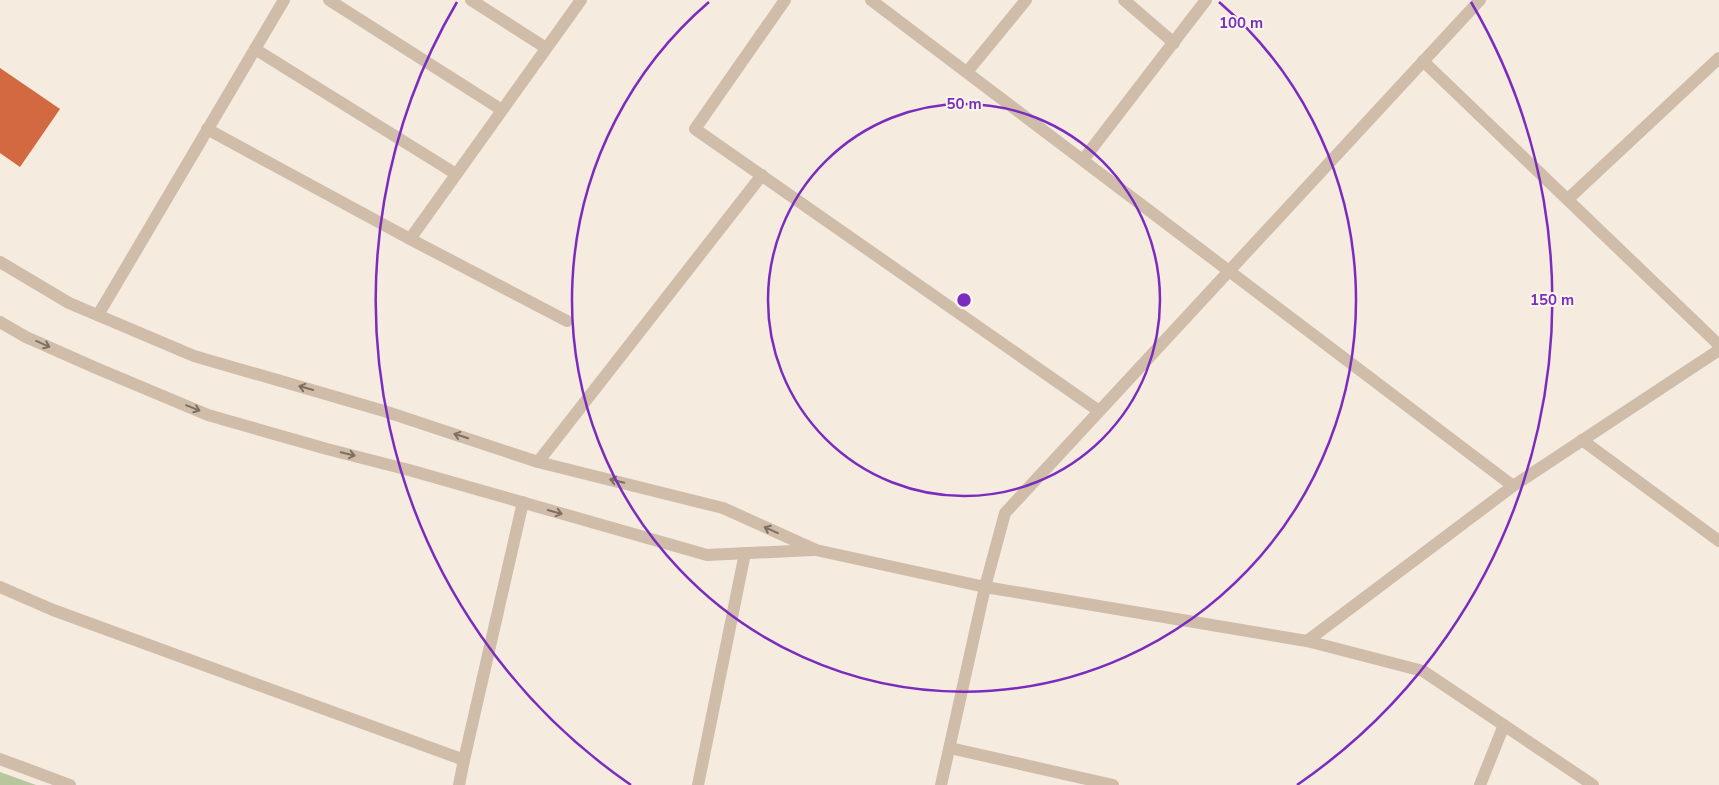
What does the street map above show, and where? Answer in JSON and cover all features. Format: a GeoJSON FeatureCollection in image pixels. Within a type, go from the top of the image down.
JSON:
{"type":"FeatureCollection","features":[{"type":"Feature","properties":{"kind":"street"},"geometry":{"type":"LineString","coordinates":[[98,315],[284,0]]}},
{"type":"Feature","properties":{"kind":"street"},"geometry":{"type":"LineString","coordinates":[[329,0],[502,110]]}},
{"type":"Feature","properties":{"kind":"street"},"geometry":{"type":"LineString","coordinates":[[471,0],[546,48]]}},
{"type":"Feature","properties":{"kind":"street"},"geometry":{"type":"LineString","coordinates":[[410,239],[581,0]]}},
{"type":"Feature","properties":{"kind":"street"},"geometry":{"type":"LineString","coordinates":[[784,0],[695,129],[1100,411]]}},
{"type":"Feature","properties":{"kind":"street"},"geometry":{"type":"LineString","coordinates":[[871,0],[1513,486]]}},
{"type":"Feature","properties":{"kind":"street"},"geometry":{"type":"LineString","coordinates":[[966,72],[1026,0]]}},
{"type":"Feature","properties":{"kind":"street"},"geometry":{"type":"LineString","coordinates":[[1124,0],[1174,43]]}},
{"type":"Feature","properties":{"kind":"street"},"geometry":{"type":"LineString","coordinates":[[1083,160],[1206,0]]}},
{"type":"Feature","properties":{"kind":"street"},"geometry":{"type":"LineString","coordinates":[[941,785],[985,587],[1005,513],[1480,0]]}},
{"type":"Feature","properties":{"kind":"street"},"geometry":{"type":"LineString","coordinates":[[255,49],[456,174]]}},
{"type":"Feature","properties":{"kind":"street"},"geometry":{"type":"LineString","coordinates":[[1568,200],[1719,58]]}},
{"type":"Feature","properties":{"kind":"street"},"geometry":{"type":"LineString","coordinates":[[1423,61],[1719,345]]}},
{"type":"Feature","properties":{"kind":"street"},"geometry":{"type":"LineString","coordinates":[[208,129],[410,239],[567,321]]}},
{"type":"Feature","properties":{"kind":"street"},"geometry":{"type":"LineString","coordinates":[[538,462],[762,175]]}},
{"type":"Feature","properties":{"kind":"street"},"geometry":{"type":"LineString","coordinates":[[0,262],[69,303],[194,356],[384,411],[538,462],[723,508],[816,550],[985,587],[1307,641],[1423,671],[1593,785]]}},
{"type":"Feature","properties":{"kind":"street"},"geometry":{"type":"LineString","coordinates":[[0,322],[26,337],[208,415],[707,555],[816,550]]}},
{"type":"Feature","properties":{"kind":"street"},"geometry":{"type":"LineString","coordinates":[[1307,641],[1513,486],[1719,350]]}},
{"type":"Feature","properties":{"kind":"street"},"geometry":{"type":"LineString","coordinates":[[1582,440],[1719,541]]}},
{"type":"Feature","properties":{"kind":"street"},"geometry":{"type":"LineString","coordinates":[[459,785],[523,502]]}},
{"type":"Feature","properties":{"kind":"street"},"geometry":{"type":"LineString","coordinates":[[698,785],[745,553]]}},
{"type":"Feature","properties":{"kind":"street"},"geometry":{"type":"LineString","coordinates":[[0,587],[53,610],[464,760]]}},
{"type":"Feature","properties":{"kind":"street"},"geometry":{"type":"LineString","coordinates":[[1480,785],[1504,725]]}},
{"type":"Feature","properties":{"kind":"street"},"geometry":{"type":"LineString","coordinates":[[950,748],[1113,785]]}},
{"type":"Feature","properties":{"kind":"street"},"geometry":{"type":"LineString","coordinates":[[0,759],[70,785]]}},
{"type":"Feature","properties":{"kind":"green space"},"geometry":{"type":"Polygon","coordinates":[[[0,772],[36,785],[0,785],[0,772]]]}},
{"type":"Feature","properties":{"kind":"building"},"geometry":{"type":"Polygon","coordinates":[[[0,68],[60,109],[20,167],[0,153],[0,68]]]}}]}
